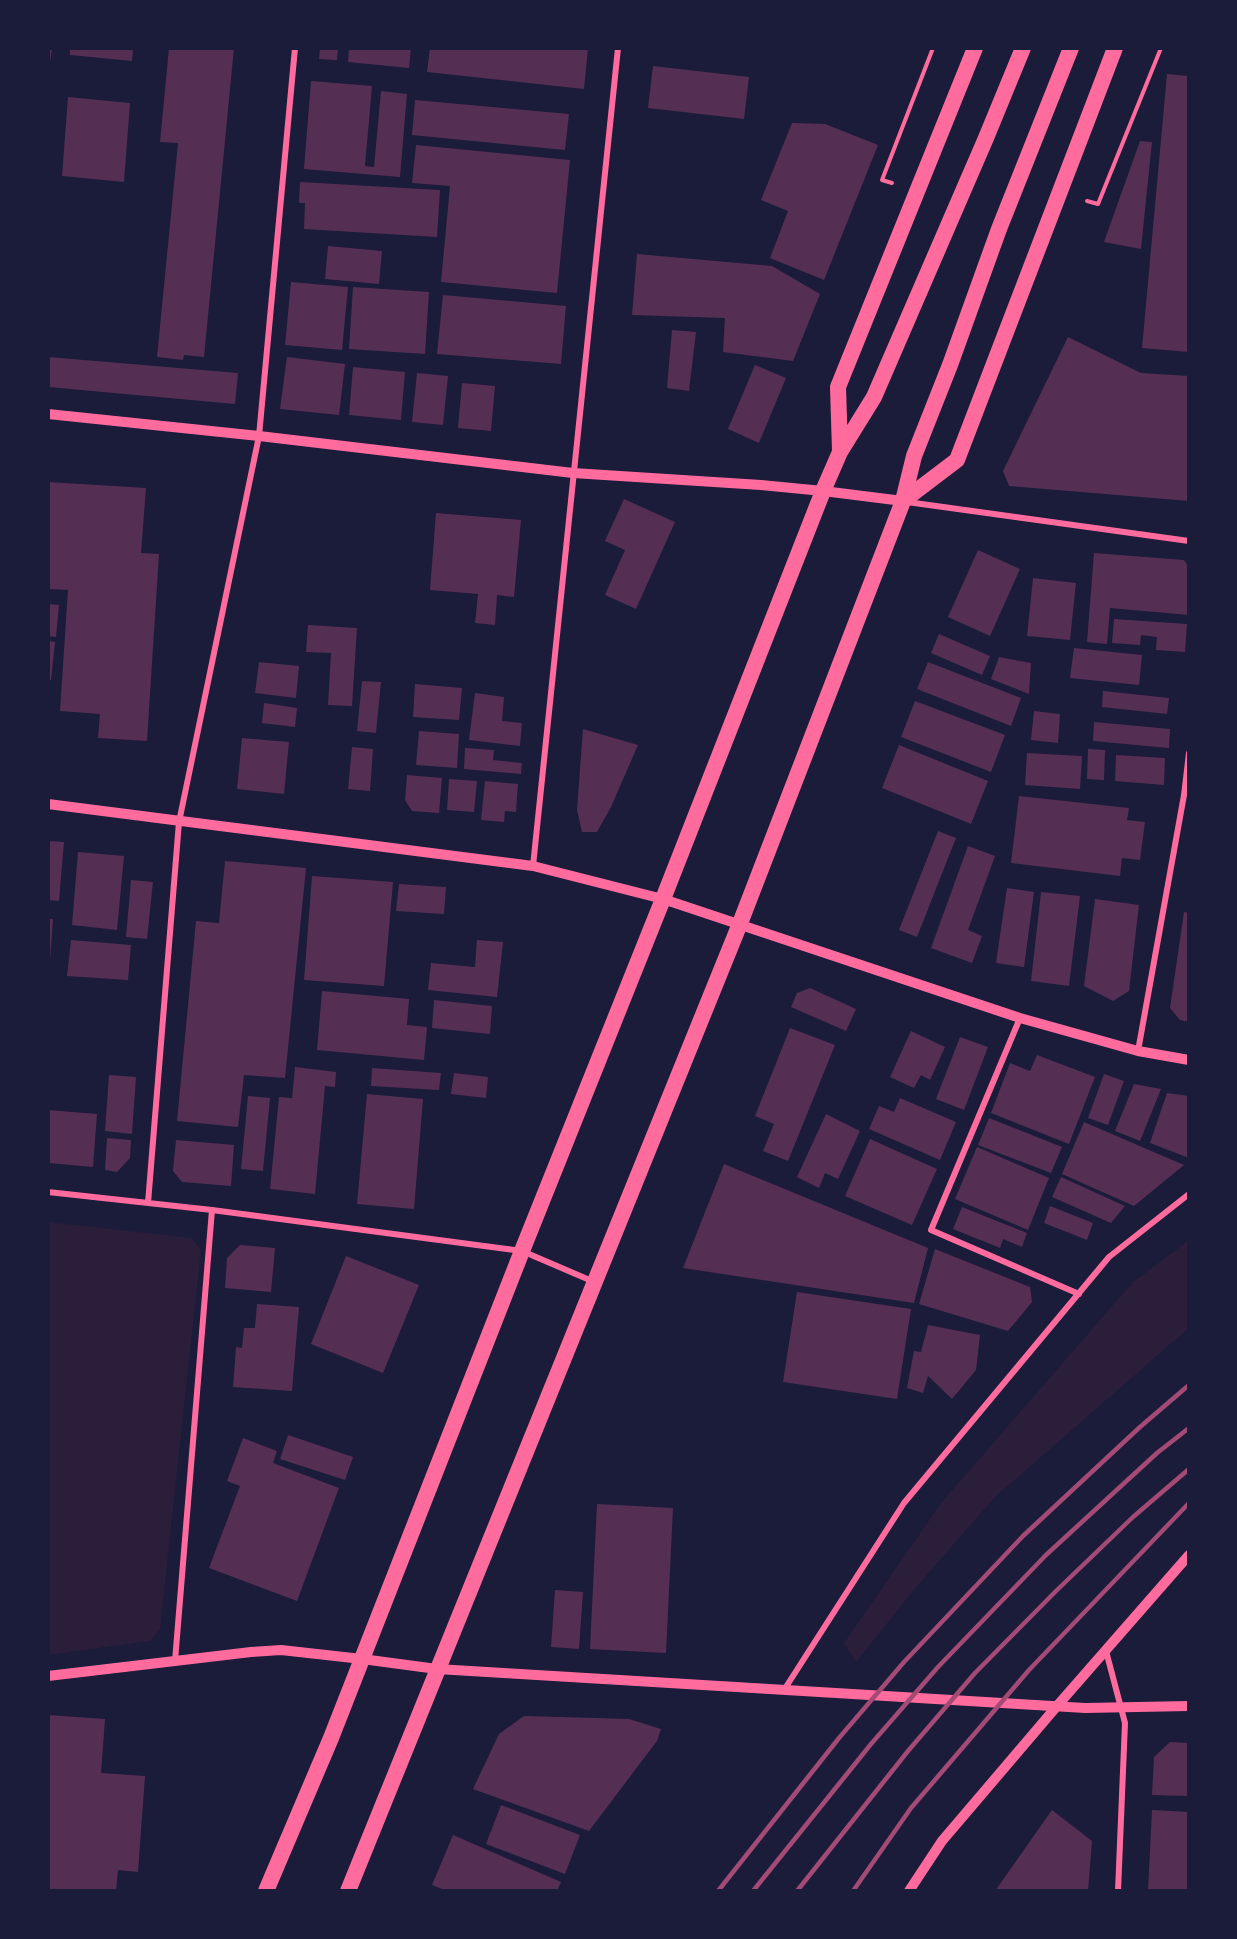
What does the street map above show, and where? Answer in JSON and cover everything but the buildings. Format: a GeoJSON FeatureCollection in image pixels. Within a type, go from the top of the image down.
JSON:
{"type":"FeatureCollection","features":[{"type":"Feature","properties":{"kind":"highway"},"geometry":{"type":"LineString","coordinates":[[840,452],[838,387],[975,48]]}},
{"type":"Feature","properties":{"kind":"highway"},"geometry":{"type":"LineString","coordinates":[[267,1891],[331,1738],[823,491],[840,452],[874,397],[1023,48]]}},
{"type":"Feature","properties":{"kind":"highway"},"geometry":{"type":"LineString","coordinates":[[348,1891],[739,926],[903,501],[914,456],[950,365],[999,229],[1071,48]]}},
{"type":"Feature","properties":{"kind":"highway"},"geometry":{"type":"LineString","coordinates":[[903,501],[957,460],[1115,48]]}},
{"type":"Feature","properties":{"kind":"street"},"geometry":{"type":"LineString","coordinates":[[148,1203],[179,822],[260,436],[295,48]]}},
{"type":"Feature","properties":{"kind":"street"},"geometry":{"type":"LineString","coordinates":[[533,866],[618,48]]}},
{"type":"Feature","properties":{"kind":"street"},"geometry":{"type":"LineString","coordinates":[[48,414],[260,436],[573,473],[823,491],[1189,541]]}},
{"type":"Feature","properties":{"kind":"street"},"geometry":{"type":"LineString","coordinates":[[1138,1051],[1187,795],[1189,753]]}},
{"type":"Feature","properties":{"kind":"street"},"geometry":{"type":"LineString","coordinates":[[48,804],[533,866],[663,899],[1020,1018],[1138,1051],[1189,1060]]}},
{"type":"Feature","properties":{"kind":"street"},"geometry":{"type":"LineString","coordinates":[[1020,1018],[931,1230],[1079,1294]]}},
{"type":"Feature","properties":{"kind":"street"},"geometry":{"type":"LineString","coordinates":[[48,1192],[212,1210],[522,1251],[595,1282]]}},
{"type":"Feature","properties":{"kind":"street"},"geometry":{"type":"LineString","coordinates":[[783,1690],[904,1503],[1109,1257],[1189,1194]]}},
{"type":"Feature","properties":{"kind":"street"},"geometry":{"type":"LineString","coordinates":[[175,1661],[212,1210]]}},
{"type":"Feature","properties":{"kind":"street"},"geometry":{"type":"LineString","coordinates":[[909,1891],[942,1841],[1189,1555]]}},
{"type":"Feature","properties":{"kind":"street"},"geometry":{"type":"LineString","coordinates":[[48,1676],[281,1650],[437,1670],[1057,1706],[1189,1706]]}},
{"type":"Feature","properties":{"kind":"street"},"geometry":{"type":"LineString","coordinates":[[1105,1650],[1125,1723],[1118,1891]]}},
{"type":"Feature","properties":{"kind":"path"},"geometry":{"type":"LineString","coordinates":[[1080,199],[1098,204],[1161,48]]}},
{"type":"Feature","properties":{"kind":"shaded area"},"geometry":{"type":"Polygon","coordinates":[[[48,1222],[192,1238],[201,1250],[160,1629],[150,1641],[48,1655],[48,1222]]]}},
{"type":"Feature","properties":{"kind":"shaded area"},"geometry":{"type":"Polygon","coordinates":[[[1189,1240],[1189,1328],[995,1497],[912,1592],[856,1662],[844,1643],[941,1503],[1133,1282],[1189,1240]]]}},
{"type":"Feature","properties":{"kind":"railway"},"geometry":{"type":"LineString","coordinates":[[718,1891],[839,1738],[904,1662],[1023,1536],[1140,1427],[1189,1385]]}},
{"type":"Feature","properties":{"kind":"railway"},"geometry":{"type":"LineString","coordinates":[[753,1891],[871,1744],[938,1667],[1046,1555],[1157,1453],[1189,1428]]}},
{"type":"Feature","properties":{"kind":"railway"},"geometry":{"type":"LineString","coordinates":[[797,1891],[908,1751],[975,1673],[1133,1517],[1189,1469]]}},
{"type":"Feature","properties":{"kind":"railway"},"geometry":{"type":"LineString","coordinates":[[853,1891],[911,1808],[1029,1670],[1189,1503]]}}]}
